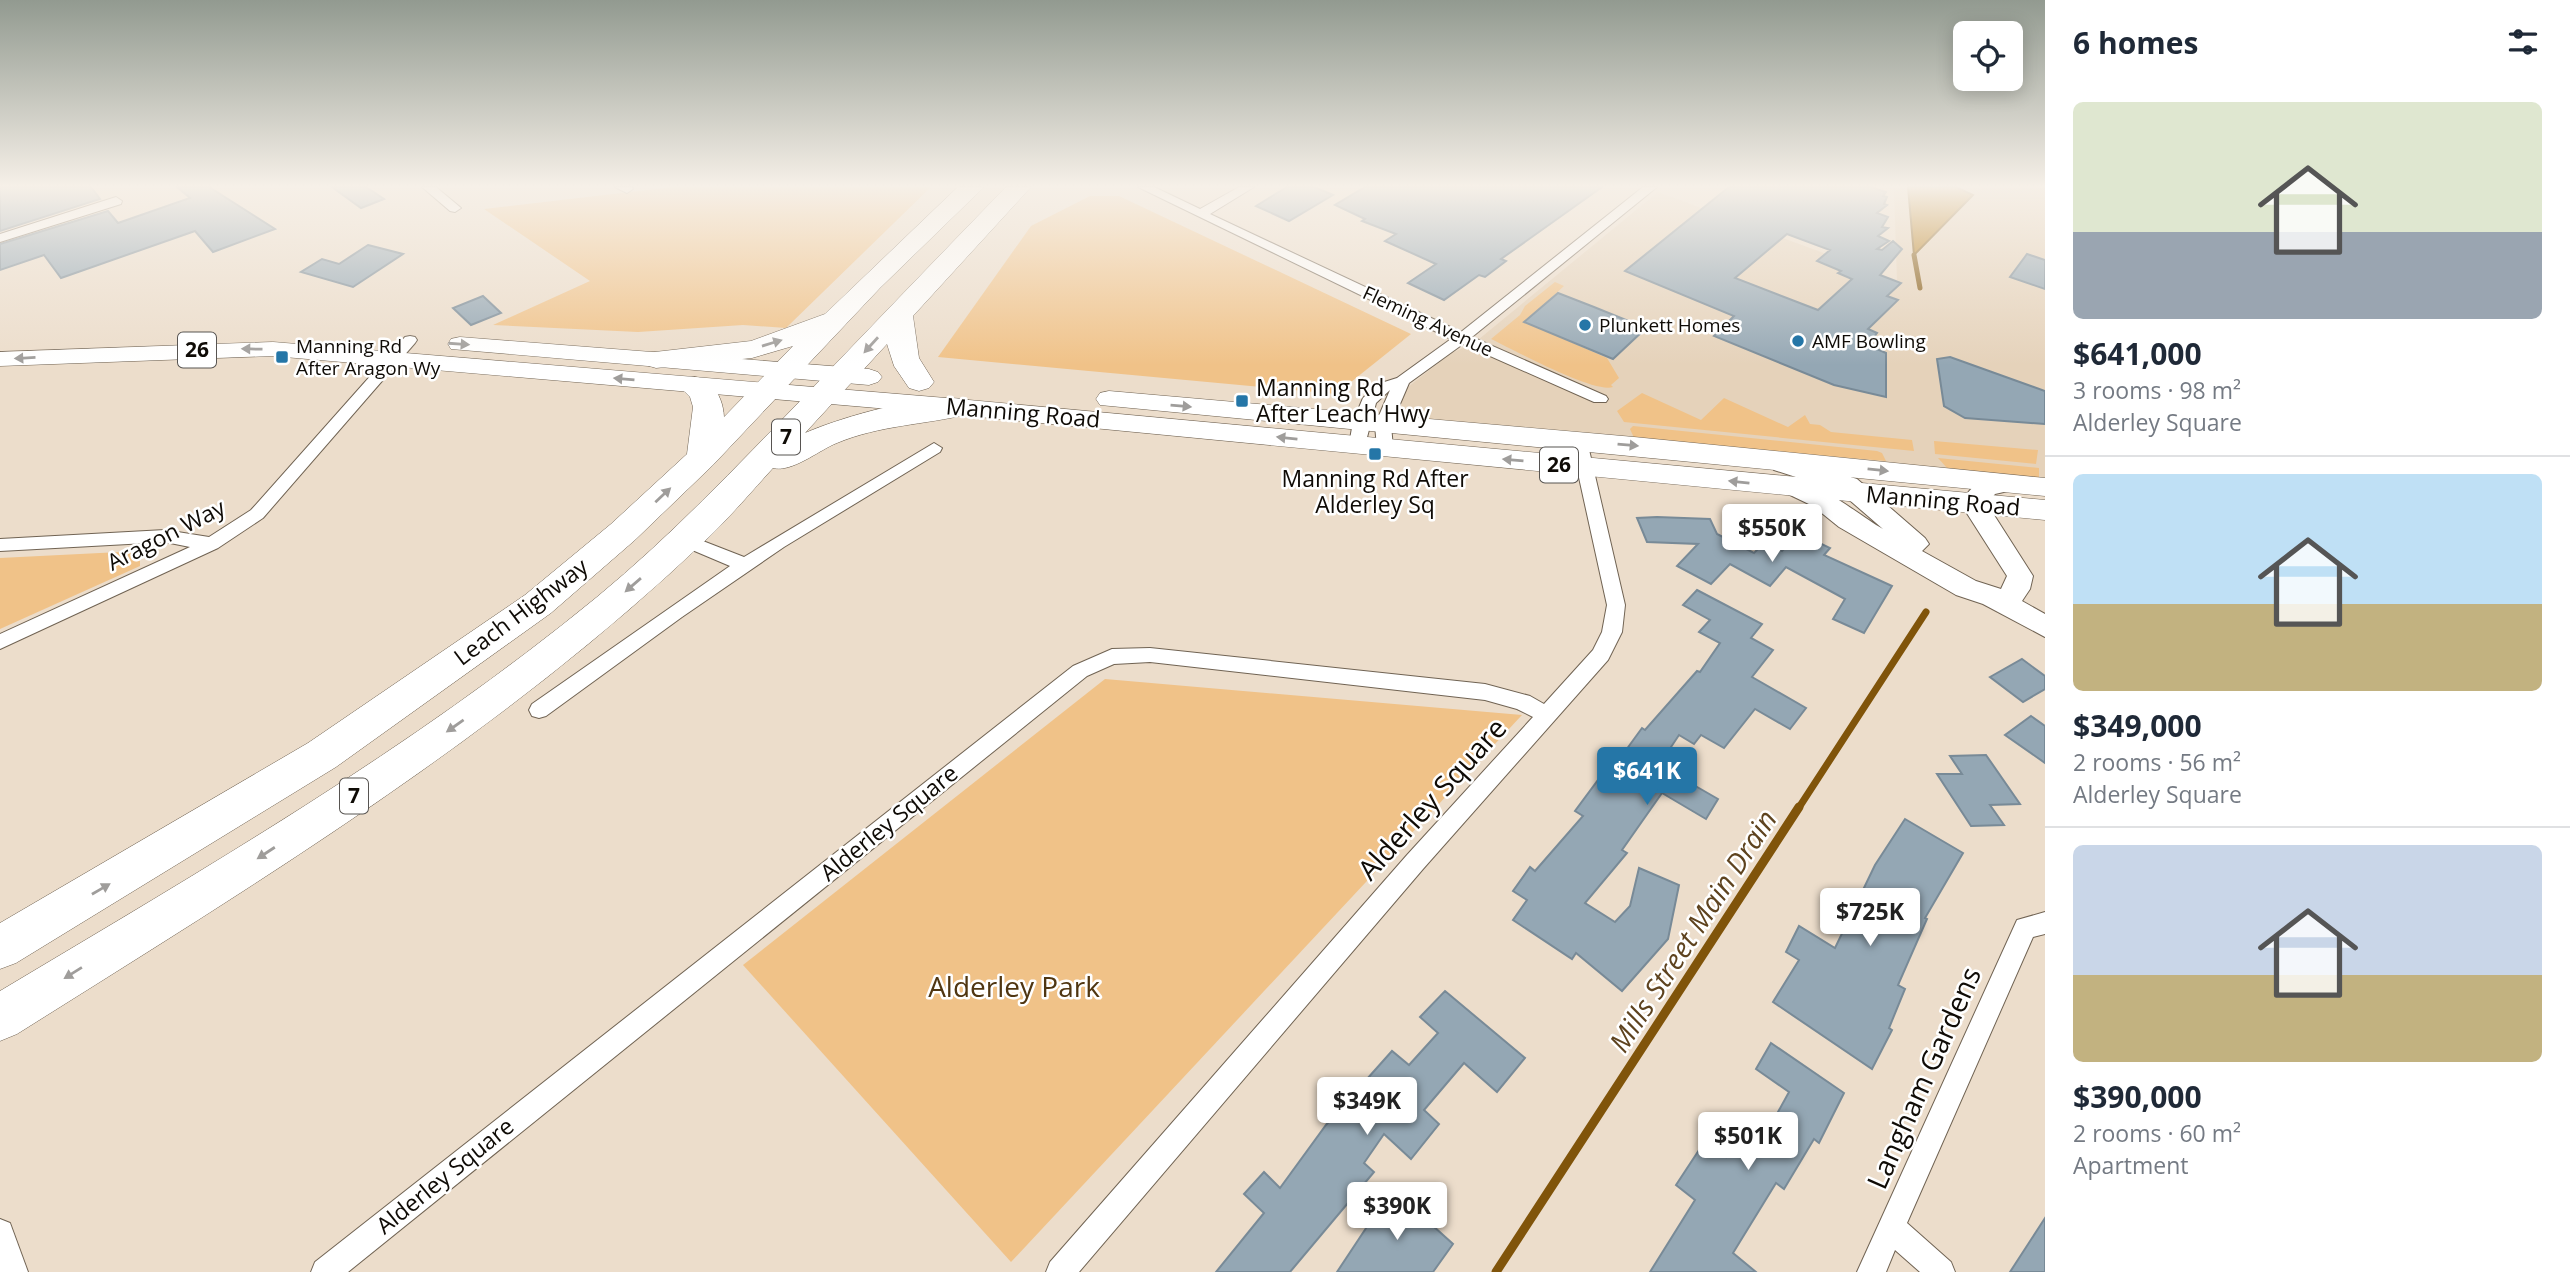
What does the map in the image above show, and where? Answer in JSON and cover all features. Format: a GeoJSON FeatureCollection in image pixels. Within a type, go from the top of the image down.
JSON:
{"type":"FeatureCollection","features":[{"type":"Feature","properties":{"kind":"highway","name":"Leach Highway"},"geometry":{"type":"LineString","coordinates":[[0,948],[322,755],[538,604],[623,532],[702,458],[871,282],[909,246]]}},
{"type":"Feature","properties":{"kind":"highway","name":"Leach Highway"},"geometry":{"type":"LineString","coordinates":[[0,1018],[360,793],[499,695],[610,606],[684,540],[747,477],[963,246]]}},
{"type":"Feature","properties":{"kind":"highway"},"geometry":{"type":"LineString","coordinates":[[899,315],[900,347],[904,360],[919,382]]}},
{"type":"Feature","properties":{"kind":"highway"},"geometry":{"type":"LineString","coordinates":[[656,359],[752,349],[781,341],[840,316]]}},
{"type":"Feature","properties":{"kind":"highway"},"geometry":{"type":"LineString","coordinates":[[692,384],[703,390],[709,400],[702,458]]}},
{"type":"Feature","properties":{"kind":"highway"},"geometry":{"type":"LineString","coordinates":[[747,477],[844,426],[888,415],[958,407]]}},
{"type":"Feature","properties":{"kind":"main road","name":"Manning Road"},"geometry":{"type":"LineString","coordinates":[[0,340],[254,330],[314,331],[656,359],[779,380],[834,385],[958,407],[1372,435],[1579,441],[2045,487]]}},
{"type":"Feature","properties":{"kind":"main road","name":"Manning Road"},"geometry":{"type":"LineString","coordinates":[[0,359],[237,348],[692,384],[779,380]]}},
{"type":"Feature","properties":{"kind":"main road","name":"Manning Road"},"geometry":{"type":"LineString","coordinates":[[834,385],[919,382],[1372,435],[1586,467],[2045,510]]}},
{"type":"Feature","properties":{"kind":"street","name":"Fleming Avenue"},"geometry":{"type":"LineString","coordinates":[[1271,246],[1462,338],[1600,399]]}},
{"type":"Feature","properties":{"kind":"street"},"geometry":{"type":"LineString","coordinates":[[1372,435],[1368,401],[1384,387],[1402,381],[1462,338],[1577,246]]}},
{"type":"Feature","properties":{"kind":"street","name":"Aragon Way"},"geometry":{"type":"LineString","coordinates":[[0,642],[212,544],[257,514],[410,340]]}},
{"type":"Feature","properties":{"kind":"street"},"geometry":{"type":"LineString","coordinates":[[1372,435],[1402,381]]}},
{"type":"Feature","properties":{"kind":"street","name":"Alderley Square"},"geometry":{"type":"LineString","coordinates":[[1060,1272],[1397,883],[1601,655],[1612,632],[1616,605],[1579,441]]}},
{"type":"Feature","properties":{"kind":"street"},"geometry":{"type":"LineString","coordinates":[[539,710],[745,565],[934,448]]}},
{"type":"Feature","properties":{"kind":"street"},"geometry":{"type":"LineString","coordinates":[[1760,458],[1827,477],[1859,494],[1918,546],[2045,627]]}},
{"type":"Feature","properties":{"kind":"street"},"geometry":{"type":"LineString","coordinates":[[1999,600],[2017,589],[2020,576],[1974,504],[1984,487],[2008,483]]}},
{"type":"Feature","properties":{"kind":"street"},"geometry":{"type":"LineString","coordinates":[[1797,488],[1822,500],[1848,521],[1966,588],[1999,600]]}},
{"type":"Feature","properties":{"kind":"street"},"geometry":{"type":"LineString","coordinates":[[0,545],[166,536],[212,544]]}},
{"type":"Feature","properties":{"kind":"street"},"geometry":{"type":"LineString","coordinates":[[684,540],[745,565]]}},
{"type":"Feature","properties":{"kind":"street","name":"Alderley Square"},"geometry":{"type":"LineString","coordinates":[[326,1272],[1080,671],[1112,657],[1150,655],[1485,692],[1523,702],[1546,715]]}},
{"type":"Feature","properties":{"kind":"street","name":"Langham Gardens"},"geometry":{"type":"LineString","coordinates":[[1871,1272],[2025,928],[2045,923]]}},
{"type":"Feature","properties":{"kind":"street"},"geometry":{"type":"LineString","coordinates":[[1891,1227],[1941,1272]]}},
{"type":"Feature","properties":{"kind":"street"},"geometry":{"type":"LineString","coordinates":[[0,1233],[14,1272]]}},
{"type":"Feature","properties":{"kind":"shaded area"},"geometry":{"type":"Polygon","coordinates":[[[1592,246],[1806,246],[1897,280],[1896,246],[2045,246],[2045,483],[1419,422],[1401,410],[1403,391],[1451,353],[1473,344],[1592,246]]]}},
{"type":"Feature","properties":{"kind":"shaded area"},"geometry":{"type":"Polygon","coordinates":[[[1913,246],[1922,246],[1914,255],[1913,246]]]}},
{"type":"Feature","properties":{"kind":"green space"},"geometry":{"type":"Polygon","coordinates":[[[539,246],[870,246],[786,328],[743,325],[638,332],[493,325],[590,281],[539,246]]]}},
{"type":"Feature","properties":{"kind":"green space"},"geometry":{"type":"Polygon","coordinates":[[[1017,246],[1226,246],[1411,334],[1336,394],[938,357],[1017,246]]]}},
{"type":"Feature","properties":{"kind":"green space"},"geometry":{"type":"Polygon","coordinates":[[[1555,282],[1564,286],[1525,322],[1607,358],[1619,378],[1611,385],[1613,387],[1589,384],[1572,378],[1491,339],[1555,282]]]}},
{"type":"Feature","properties":{"kind":"green space"},"geometry":{"type":"Polygon","coordinates":[[[1642,393],[1701,420],[1724,398],[1788,427],[1805,415],[1810,424],[1820,425],[1831,432],[1912,440],[1914,451],[1624,422],[1617,411],[1642,393]]]}},
{"type":"Feature","properties":{"kind":"green space"},"geometry":{"type":"Polygon","coordinates":[[[1633,426],[1877,451],[1882,453],[1886,461],[1635,440],[1630,429],[1633,426]]]}},
{"type":"Feature","properties":{"kind":"green space"},"geometry":{"type":"Polygon","coordinates":[[[1934,441],[2038,450],[2036,464],[1935,454],[1934,441]]]}},
{"type":"Feature","properties":{"kind":"green space"},"geometry":{"type":"Polygon","coordinates":[[[1938,458],[2039,468],[2039,478],[1947,468],[1938,458]]]}},
{"type":"Feature","properties":{"kind":"green space"},"geometry":{"type":"Polygon","coordinates":[[[140,551],[140,566],[0,629],[0,558],[140,551]]]}},
{"type":"Feature","properties":{"kind":"green space","name":"Alderley Park"},"geometry":{"type":"Polygon","coordinates":[[[1105,679],[1522,715],[1011,1262],[743,965],[1105,679]]]}},
{"type":"Feature","properties":{"kind":"building"},"geometry":{"type":"Polygon","coordinates":[[[0,246],[151,246],[61,278],[44,255],[0,270],[0,246]]]}},
{"type":"Feature","properties":{"kind":"building"},"geometry":{"type":"Polygon","coordinates":[[[208,246],[228,246],[213,252],[208,246]]]}},
{"type":"Feature","properties":{"kind":"building"},"geometry":{"type":"Polygon","coordinates":[[[366,246],[403,254],[353,287],[301,272],[322,259],[339,264],[366,246]]]}},
{"type":"Feature","properties":{"kind":"building"},"geometry":{"type":"Polygon","coordinates":[[[1397,246],[1519,246],[1501,259],[1506,261],[1485,277],[1479,275],[1444,300],[1408,283],[1436,264],[1397,246]]]}},
{"type":"Feature","properties":{"kind":"building"},"geometry":{"type":"Polygon","coordinates":[[[1656,246],[1772,246],[1735,278],[1818,310],[1852,279],[1817,261],[1830,250],[1820,246],[1881,246],[1877,249],[1882,250],[1886,246],[1899,246],[1902,249],[1880,275],[1901,283],[1887,296],[1898,300],[1868,329],[1877,333],[1868,345],[1886,353],[1886,397],[1834,385],[1714,336],[1734,316],[1625,271],[1656,246]]]}},
{"type":"Feature","properties":{"kind":"building"},"geometry":{"type":"Polygon","coordinates":[[[2027,254],[2045,260],[2045,289],[2010,277],[2027,254]]]}},
{"type":"Feature","properties":{"kind":"building","name":"Plunkett Homes"},"geometry":{"type":"Polygon","coordinates":[[[1558,293],[1646,328],[1613,359],[1524,322],[1558,293]]]}},
{"type":"Feature","properties":{"kind":"building"},"geometry":{"type":"Polygon","coordinates":[[[483,296],[501,313],[471,325],[453,308],[483,296]]]}},
{"type":"Feature","properties":{"kind":"building"},"geometry":{"type":"Polygon","coordinates":[[[1950,357],[2045,391],[2045,424],[1965,418],[1944,406],[1937,359],[1950,357]]]}},
{"type":"Feature","properties":{"kind":"building"},"geometry":{"type":"Polygon","coordinates":[[[1637,518],[1710,519],[1717,534],[1754,553],[1765,542],[1782,551],[1799,533],[1830,548],[1824,555],[1892,586],[1864,633],[1833,619],[1845,599],[1786,567],[1770,586],[1730,564],[1711,584],[1677,566],[1698,544],[1647,542],[1637,518]]]}},
{"type":"Feature","properties":{"kind":"building"},"geometry":{"type":"Polygon","coordinates":[[[1697,590],[1762,624],[1751,638],[1773,650],[1752,677],[1806,708],[1790,729],[1755,709],[1724,748],[1701,735],[1694,744],[1679,735],[1659,765],[1718,799],[1706,819],[1662,793],[1622,850],[1627,853],[1585,903],[1615,922],[1630,906],[1639,868],[1679,885],[1668,939],[1622,991],[1576,953],[1572,959],[1513,920],[1527,900],[1513,891],[1530,867],[1535,871],[1583,816],[1575,811],[1601,776],[1605,779],[1642,728],[1645,730],[1697,671],[1700,672],[1720,643],[1699,632],[1710,620],[1683,605],[1697,590]]]}},
{"type":"Feature","properties":{"kind":"building"},"geometry":{"type":"Polygon","coordinates":[[[2022,659],[2045,676],[2045,689],[2023,702],[1990,677],[2022,659]]]}},
{"type":"Feature","properties":{"kind":"building"},"geometry":{"type":"Polygon","coordinates":[[[2031,716],[2045,726],[2045,763],[2005,735],[2031,716]]]}},
{"type":"Feature","properties":{"kind":"building"},"geometry":{"type":"Polygon","coordinates":[[[1986,755],[2020,804],[1990,805],[2004,825],[1971,826],[1937,774],[1962,774],[1950,756],[1986,755]]]}},
{"type":"Feature","properties":{"kind":"building"},"geometry":{"type":"Polygon","coordinates":[[[1905,819],[1963,853],[1925,918],[1927,919],[1898,985],[1905,989],[1889,1028],[1892,1030],[1872,1069],[1773,1002],[1799,960],[1786,952],[1799,926],[1835,948],[1875,865],[1905,819]]]}},
{"type":"Feature","properties":{"kind":"building"},"geometry":{"type":"Polygon","coordinates":[[[1445,991],[1525,1058],[1497,1092],[1464,1063],[1424,1110],[1439,1124],[1411,1159],[1384,1134],[1364,1163],[1374,1172],[1290,1272],[1216,1272],[1264,1213],[1244,1194],[1264,1172],[1280,1188],[1326,1125],[1392,1051],[1409,1065],[1438,1033],[1420,1017],[1445,991]]]}},
{"type":"Feature","properties":{"kind":"building"},"geometry":{"type":"Polygon","coordinates":[[[1771,1043],[1844,1093],[1819,1143],[1814,1139],[1784,1189],[1776,1183],[1733,1253],[1756,1272],[1650,1272],[1695,1200],[1676,1185],[1705,1141],[1726,1157],[1745,1128],[1762,1141],[1789,1092],[1756,1069],[1771,1043]]]}},
{"type":"Feature","properties":{"kind":"building"},"geometry":{"type":"Polygon","coordinates":[[[1392,1189],[1453,1244],[1433,1272],[1337,1272],[1392,1189]]]}},
{"type":"Feature","properties":{"kind":"building"},"geometry":{"type":"Polygon","coordinates":[[[2045,1218],[2045,1272],[2010,1272],[2045,1218]]]}},
{"type":"Feature","properties":{"kind":"waterway"},"geometry":{"type":"LineString","coordinates":[[1914,255],[1920,288]]}},
{"type":"Feature","properties":{"kind":"waterway","name":"Mills Street Main Drain"},"geometry":{"type":"LineString","coordinates":[[1798,809],[1926,612]]}},
{"type":"Feature","properties":{"kind":"waterway","name":"Mills Street Main Drain"},"geometry":{"type":"LineString","coordinates":[[1496,1272],[1799,807]]}},
{"type":"Feature","properties":{"kind":"place","name":"Plunkett Homes"},"geometry":{"type":"Point","coordinates":[1585,325]}},
{"type":"Feature","properties":{"kind":"place","name":"AMF Bowling"},"geometry":{"type":"Point","coordinates":[1798,341]}},
{"type":"Feature","properties":{"kind":"place","name":"Manning Rd After Aragon Wy"},"geometry":{"type":"Point","coordinates":[282,357]}},
{"type":"Feature","properties":{"kind":"place","name":"Manning Rd After Leach Hwy"},"geometry":{"type":"Point","coordinates":[1242,401]}},
{"type":"Feature","properties":{"kind":"place","name":"Manning Rd After Alderley Sq"},"geometry":{"type":"Point","coordinates":[1375,454]}}]}
